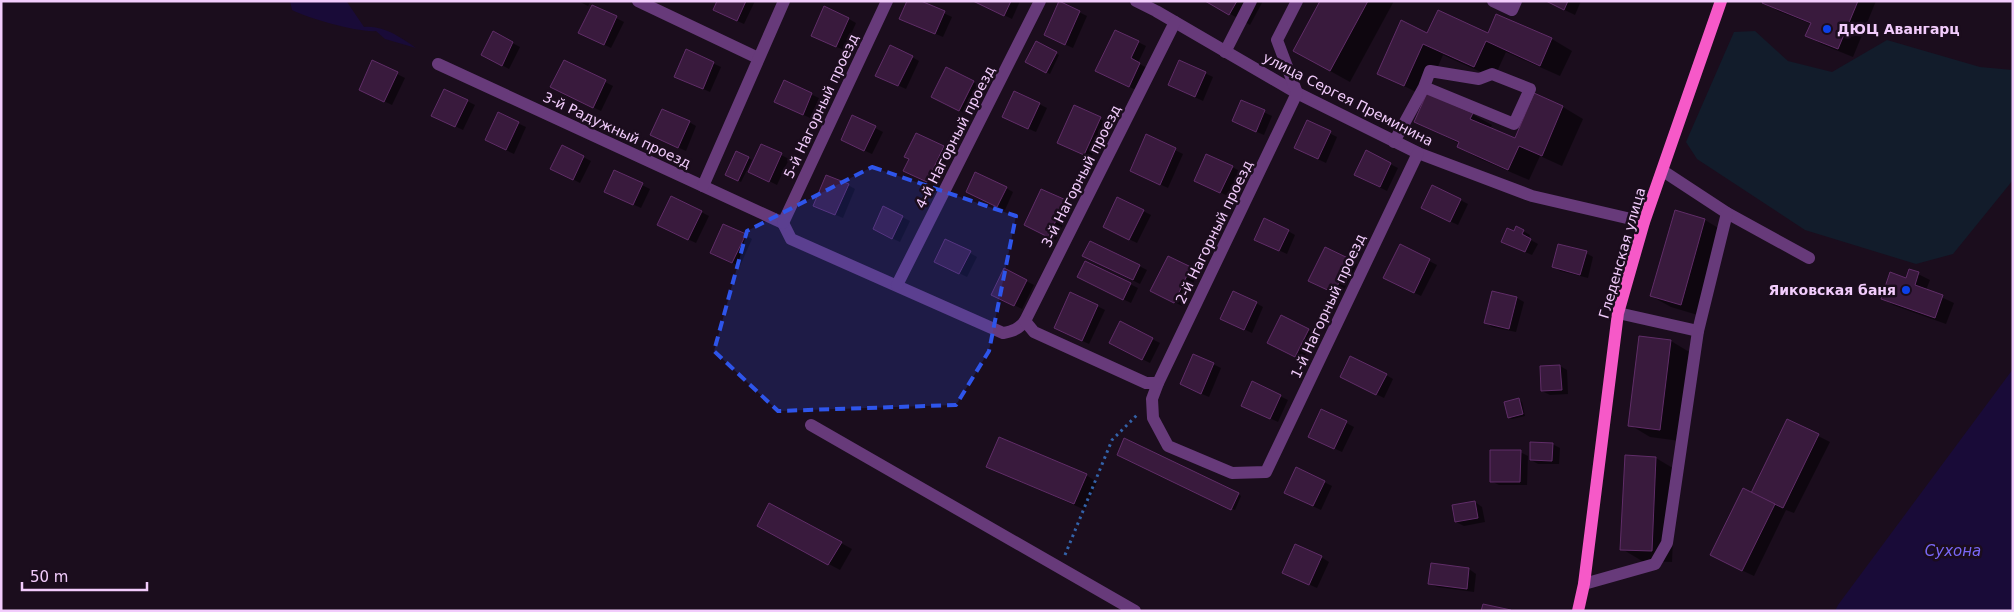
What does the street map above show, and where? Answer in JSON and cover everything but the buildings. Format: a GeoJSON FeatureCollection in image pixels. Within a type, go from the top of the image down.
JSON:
{"type":"FeatureCollection","features":[{"type":"Feature","properties":{"kind":"main road","name":"Гледенская улица"},"geometry":{"type":"LineString","coordinates":[[1578,611],[1584,584],[1618,313],[1644,222],[1721,1]]}},
{"type":"Feature","properties":{"kind":"street"},"geometry":{"type":"LineString","coordinates":[[638,1],[758,58]]}},
{"type":"Feature","properties":{"kind":"street"},"geometry":{"type":"LineString","coordinates":[[703,186],[784,1]]}},
{"type":"Feature","properties":{"kind":"street","name":"5-й Нагорный проезд"},"geometry":{"type":"LineString","coordinates":[[782,223],[887,1]]}},
{"type":"Feature","properties":{"kind":"street","name":"4-й Нагорный проезд"},"geometry":{"type":"LineString","coordinates":[[897,286],[1040,1]]}},
{"type":"Feature","properties":{"kind":"street","name":"улица Сергея Преминина"},"geometry":{"type":"LineString","coordinates":[[1136,1],[1158,6],[1175,22],[1225,52],[1298,93],[1418,153],[1532,196],[1644,222]]}},
{"type":"Feature","properties":{"kind":"street"},"geometry":{"type":"LineString","coordinates":[[1225,52],[1251,1]]}},
{"type":"Feature","properties":{"kind":"street"},"geometry":{"type":"LineString","coordinates":[[1297,1],[1277,40],[1298,93]]}},
{"type":"Feature","properties":{"kind":"street"},"geometry":{"type":"LineString","coordinates":[[1493,1],[1512,10],[1516,1]]}},
{"type":"Feature","properties":{"kind":"street","name":"3-й Нагорный проезд"},"geometry":{"type":"LineString","coordinates":[[1025,321],[1175,22]]}},
{"type":"Feature","properties":{"kind":"street","name":"3-й Радужный проезд"},"geometry":{"type":"LineString","coordinates":[[438,64],[782,223]]}},
{"type":"Feature","properties":{"kind":"street"},"geometry":{"type":"LineString","coordinates":[[1394,142],[1424,87],[1430,71],[1479,79],[1492,74],[1530,89],[1514,124],[1424,87]]}},
{"type":"Feature","properties":{"kind":"street","name":"2-й Нагорный проезд"},"geometry":{"type":"LineString","coordinates":[[1152,399],[1298,93]]}},
{"type":"Feature","properties":{"kind":"street","name":"1-й Нагорный проезд"},"geometry":{"type":"LineString","coordinates":[[1152,399],[1153,418],[1168,446],[1232,473],[1266,472],[1418,153]]}},
{"type":"Feature","properties":{"kind":"street"},"geometry":{"type":"LineString","coordinates":[[1663,170],[1727,213],[1809,258]]}},
{"type":"Feature","properties":{"kind":"street"},"geometry":{"type":"LineString","coordinates":[[1584,584],[1655,564],[1667,543],[1698,331],[1727,213]]}},
{"type":"Feature","properties":{"kind":"street"},"geometry":{"type":"LineString","coordinates":[[782,223],[791,239],[1004,333],[1013,331],[1025,321],[1034,332],[1146,383],[1158,384]]}},
{"type":"Feature","properties":{"kind":"street"},"geometry":{"type":"LineString","coordinates":[[1618,313],[1698,331]]}},
{"type":"Feature","properties":{"kind":"street"},"geometry":{"type":"LineString","coordinates":[[811,425],[1135,611]]}},
{"type":"Feature","properties":{"kind":"path"},"geometry":{"type":"LineString","coordinates":[[1060,567],[1112,440],[1152,399]]}},
{"type":"Feature","properties":{"kind":"highlighted area"},"geometry":{"type":"Polygon","coordinates":[[[872,167],[1016,216],[989,351],[956,405],[778,411],[714,351],[747,231],[872,167]]]}},
{"type":"Feature","properties":{"kind":"shaded area"},"geometry":{"type":"Polygon","coordinates":[[[1755,31],[1788,61],[1832,72],[1887,40],[1980,67],[2013,70],[2013,180],[1953,254],[1916,264],[1805,230],[1697,159],[1686,142],[1734,32],[1755,31]]]}},
{"type":"Feature","properties":{"kind":"water"},"geometry":{"type":"Polygon","coordinates":[[[290,1],[347,2],[364,27],[385,30],[416,48],[385,39],[376,31],[346,27],[299,13],[292,10],[290,1]]]}},
{"type":"Feature","properties":{"kind":"water","name":"Сухона"},"geometry":{"type":"Polygon","coordinates":[[[2013,369],[2013,611],[1835,611],[1838,605],[2013,369]]]}},
{"type":"Feature","properties":{"kind":"place","name":"ДЮЦ Авангарц"},"geometry":{"type":"Point","coordinates":[1827,29]}},
{"type":"Feature","properties":{"kind":"place","name":"Яиковская баня"},"geometry":{"type":"Point","coordinates":[1906,290]}}]}
